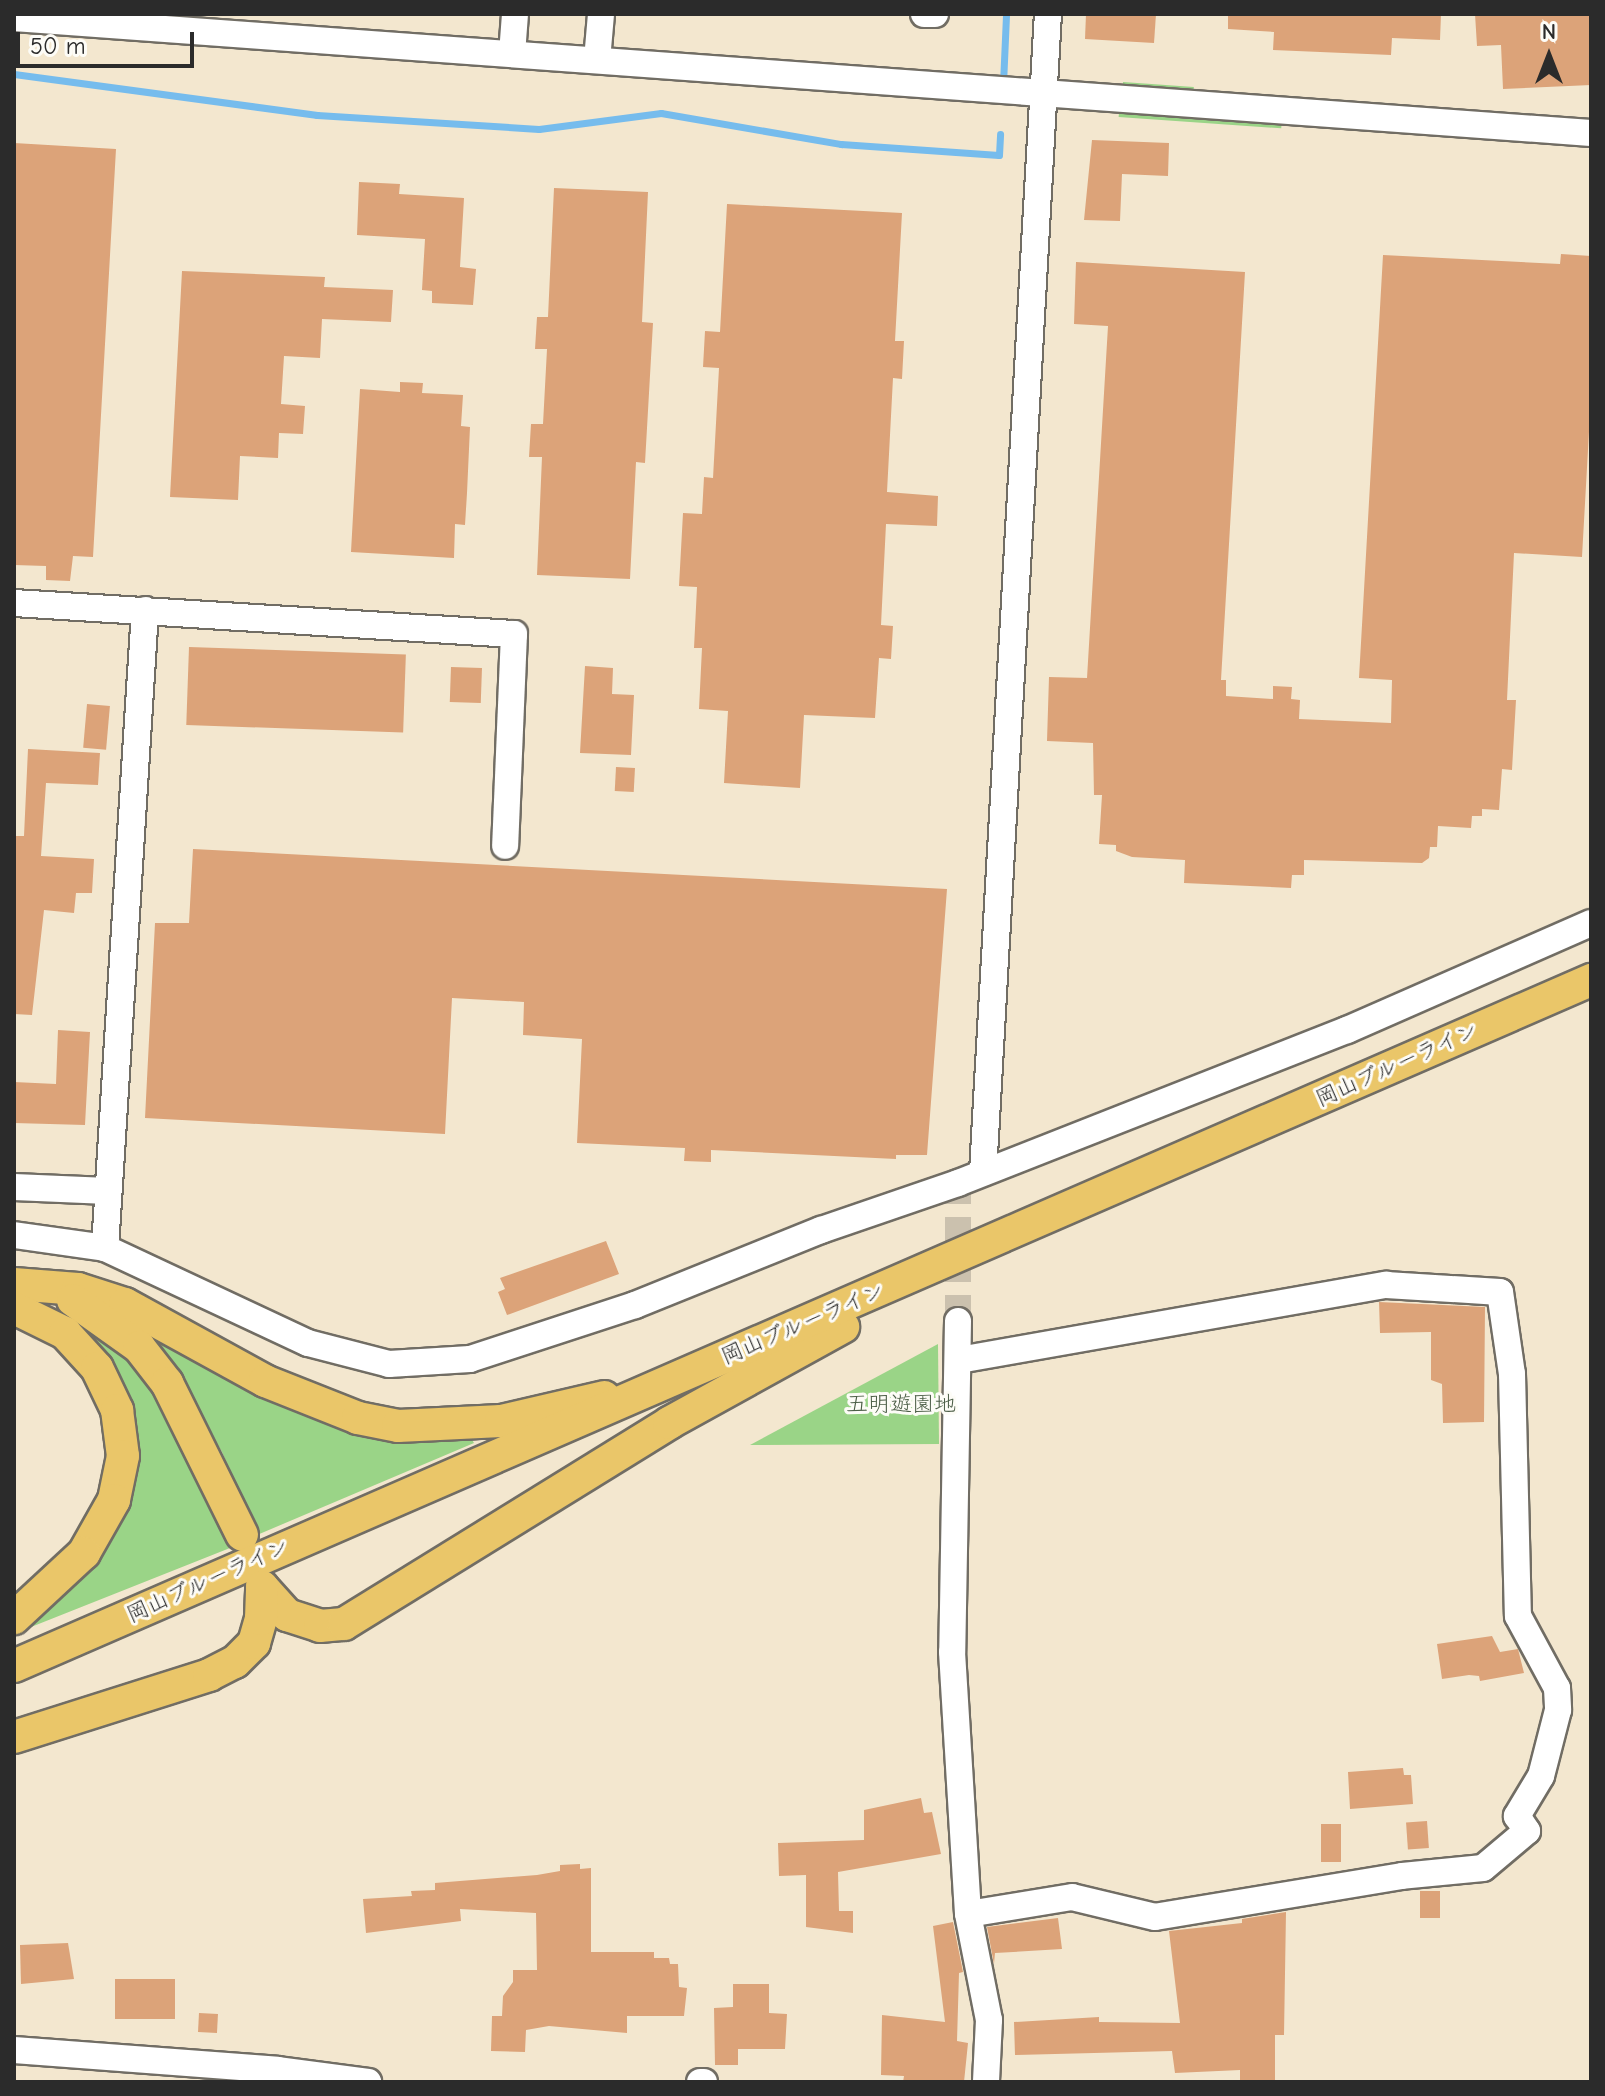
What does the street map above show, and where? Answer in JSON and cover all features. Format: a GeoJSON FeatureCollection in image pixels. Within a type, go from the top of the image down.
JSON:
{"type":"FeatureCollection","features":[{"type":"Feature","properties":{"kind":"main road","name":"岡山ブルーライン"},"geometry":{"type":"LineString","coordinates":[[14,1666],[1591,980]]}},
{"type":"Feature","properties":{"kind":"main road"},"geometry":{"type":"LineString","coordinates":[[14,1737],[209,1675],[235,1662],[254,1643],[261,1619],[262,1587],[287,1615],[320,1626],[344,1624],[669,1423],[1006,1236]]}},
{"type":"Feature","properties":{"kind":"main road"},"geometry":{"type":"LineString","coordinates":[[15,1292],[78,1289],[125,1304],[265,1381],[358,1418],[398,1426],[501,1421],[563,1403],[654,1389]]}},
{"type":"Feature","properties":{"kind":"main road"},"geometry":{"type":"LineString","coordinates":[[15,1292],[76,1301],[139,1347],[186,1416],[242,1535]]}},
{"type":"Feature","properties":{"kind":"main road"},"geometry":{"type":"LineString","coordinates":[[14,1618],[84,1553],[114,1500],[123,1456],[117,1410],[97,1368],[65,1333],[15,1292]]}},
{"type":"Feature","properties":{"kind":"street"},"geometry":{"type":"LineString","coordinates":[[512,54],[515,14]]}},
{"type":"Feature","properties":{"kind":"street"},"geometry":{"type":"LineString","coordinates":[[597,60],[601,14]]}},
{"type":"Feature","properties":{"kind":"street"},"geometry":{"type":"LineString","coordinates":[[924,14],[935,14]]}},
{"type":"Feature","properties":{"kind":"street"},"geometry":{"type":"LineString","coordinates":[[983,1172],[1048,14]]}},
{"type":"Feature","properties":{"kind":"street"},"geometry":{"type":"LineString","coordinates":[[14,18],[1591,133]]}},
{"type":"Feature","properties":{"kind":"street"},"geometry":{"type":"LineString","coordinates":[[14,603],[514,634],[505,846]]}},
{"type":"Feature","properties":{"kind":"street"},"geometry":{"type":"LineString","coordinates":[[105,1248],[145,610]]}},
{"type":"Feature","properties":{"kind":"street"},"geometry":{"type":"LineString","coordinates":[[14,1235],[105,1248],[308,1343],[389,1364],[470,1359],[635,1305],[983,1172],[1347,1030],[1591,923]]}},
{"type":"Feature","properties":{"kind":"street"},"geometry":{"type":"LineString","coordinates":[[14,1187],[108,1191]]}},
{"type":"Feature","properties":{"kind":"street"},"geometry":{"type":"LineString","coordinates":[[959,1360],[1386,1285],[1500,1292],[1512,1374],[1518,1616],[1557,1688],[1558,1710],[1541,1776],[1517,1816],[1527,1831],[1483,1868],[1402,1876],[1155,1917],[1072,1897],[968,1914]]}},
{"type":"Feature","properties":{"kind":"street"},"geometry":{"type":"LineString","coordinates":[[958,1321],[952,1652],[968,1914],[989,2020],[986,2082]]}},
{"type":"Feature","properties":{"kind":"street"},"geometry":{"type":"LineString","coordinates":[[14,2050],[277,2070],[368,2082]]}},
{"type":"Feature","properties":{"kind":"green space"},"geometry":{"type":"Polygon","coordinates":[[[1123,82],[1194,87],[1193,92],[1123,87],[1123,82]]]}},
{"type":"Feature","properties":{"kind":"green space"},"geometry":{"type":"Polygon","coordinates":[[[1119,112],[1282,123],[1281,128],[1119,117],[1119,112]]]}},
{"type":"Feature","properties":{"kind":"green space"},"geometry":{"type":"Polygon","coordinates":[[[78,1317],[116,1346],[156,1390],[230,1548],[26,1629],[54,1602],[135,1457],[72,1326],[78,1317]]]}},
{"type":"Feature","properties":{"kind":"green space"},"geometry":{"type":"Polygon","coordinates":[[[153,1335],[259,1388],[469,1435],[474,1443],[257,1535],[222,1452],[153,1335]]]}},
{"type":"Feature","properties":{"kind":"green space","name":"五明遊園地"},"geometry":{"type":"Polygon","coordinates":[[[938,1344],[939,1444],[750,1445],[938,1344]]]}},
{"type":"Feature","properties":{"kind":"building"},"geometry":{"type":"Polygon","coordinates":[[[1086,14],[1156,14],[1154,43],[1085,39],[1086,14]]]}},
{"type":"Feature","properties":{"kind":"building"},"geometry":{"type":"Polygon","coordinates":[[[1228,14],[1441,14],[1440,40],[1392,38],[1391,55],[1273,50],[1274,32],[1228,29],[1228,14]]]}},
{"type":"Feature","properties":{"kind":"building"},"geometry":{"type":"Polygon","coordinates":[[[1475,14],[1591,14],[1591,85],[1503,89],[1501,45],[1477,46],[1475,14]]]}},
{"type":"Feature","properties":{"kind":"building"},"geometry":{"type":"Polygon","coordinates":[[[1092,140],[1169,143],[1168,176],[1122,174],[1120,221],[1084,220],[1092,140]]]}},
{"type":"Feature","properties":{"kind":"building"},"geometry":{"type":"Polygon","coordinates":[[[14,143],[116,149],[93,557],[73,556],[70,581],[46,580],[46,566],[14,565],[14,143]]]}},
{"type":"Feature","properties":{"kind":"building"},"geometry":{"type":"Polygon","coordinates":[[[359,182],[400,184],[399,194],[464,198],[460,267],[476,269],[473,305],[432,303],[432,291],[422,290],[425,239],[357,235],[359,182]]]}},
{"type":"Feature","properties":{"kind":"building"},"geometry":{"type":"Polygon","coordinates":[[[554,188],[648,192],[642,322],[653,323],[645,463],[636,462],[630,579],[537,575],[542,457],[529,457],[531,424],[543,424],[547,349],[535,349],[537,317],[548,317],[554,188]]]}},
{"type":"Feature","properties":{"kind":"building"},"geometry":{"type":"Polygon","coordinates":[[[727,204],[902,213],[895,341],[904,341],[902,379],[893,378],[887,492],[938,496],[937,526],[886,524],[881,625],[893,626],[891,659],[879,658],[875,718],[804,715],[800,788],[724,783],[728,711],[699,709],[702,648],[694,648],[697,587],[679,586],[683,513],[702,514],[704,477],[713,478],[719,368],[703,367],[705,331],[720,332],[727,204]]]}},
{"type":"Feature","properties":{"kind":"building"},"geometry":{"type":"Polygon","coordinates":[[[1561,254],[1591,256],[1591,396],[1582,557],[1514,553],[1507,700],[1516,700],[1512,770],[1502,769],[1499,810],[1482,809],[1482,816],[1472,816],[1471,828],[1438,826],[1437,847],[1430,847],[1429,858],[1422,863],[1304,860],[1304,875],[1292,875],[1291,888],[1184,883],[1185,860],[1132,857],[1116,851],[1116,845],[1099,844],[1102,795],[1094,795],[1093,743],[1047,741],[1049,677],[1087,678],[1108,326],[1074,324],[1076,262],[1245,272],[1221,680],[1226,680],[1226,696],[1273,699],[1273,686],[1292,687],[1291,699],[1300,700],[1299,719],[1391,723],[1392,680],[1359,678],[1383,255],[1560,264],[1561,254]]]}},
{"type":"Feature","properties":{"kind":"building"},"geometry":{"type":"Polygon","coordinates":[[[182,271],[325,277],[324,287],[393,290],[391,322],[322,319],[320,358],[284,356],[281,404],[305,406],[303,434],[279,433],[278,458],[240,456],[238,500],[170,497],[182,271]]]}},
{"type":"Feature","properties":{"kind":"building"},"geometry":{"type":"Polygon","coordinates":[[[400,382],[423,383],[422,393],[463,395],[461,426],[470,427],[467,493],[465,525],[455,524],[454,558],[351,552],[360,389],[400,392],[400,382]]]}},
{"type":"Feature","properties":{"kind":"building"},"geometry":{"type":"Polygon","coordinates":[[[189,647],[406,655],[403,733],[186,725],[189,647]]]}},
{"type":"Feature","properties":{"kind":"building"},"geometry":{"type":"Polygon","coordinates":[[[585,666],[613,668],[612,694],[634,695],[631,755],[580,753],[585,666]]]}},
{"type":"Feature","properties":{"kind":"building"},"geometry":{"type":"Polygon","coordinates":[[[451,667],[482,668],[481,703],[450,702],[451,667]]]}},
{"type":"Feature","properties":{"kind":"building"},"geometry":{"type":"Polygon","coordinates":[[[87,704],[110,706],[106,750],[83,748],[87,704]]]}},
{"type":"Feature","properties":{"kind":"building"},"geometry":{"type":"Polygon","coordinates":[[[28,749],[100,753],[98,785],[46,783],[41,856],[94,859],[92,893],[76,893],[74,913],[44,910],[32,1015],[14,1014],[14,836],[24,836],[28,749]]]}},
{"type":"Feature","properties":{"kind":"building"},"geometry":{"type":"Polygon","coordinates":[[[616,767],[635,768],[634,792],[615,791],[616,767]]]}},
{"type":"Feature","properties":{"kind":"building"},"geometry":{"type":"Polygon","coordinates":[[[193,849],[947,889],[927,1155],[896,1155],[896,1159],[711,1150],[711,1162],[684,1161],[685,1148],[577,1143],[582,1039],[523,1035],[524,1002],[452,998],[445,1134],[145,1118],[155,923],[189,923],[193,849]]]}},
{"type":"Feature","properties":{"kind":"building"},"geometry":{"type":"Polygon","coordinates":[[[58,1030],[90,1032],[85,1125],[14,1123],[14,1082],[56,1084],[58,1030]]]}},
{"type":"Feature","properties":{"kind":"building"},"geometry":{"type":"Polygon","coordinates":[[[606,1241],[619,1274],[507,1315],[498,1292],[505,1289],[500,1278],[606,1241]]]}},
{"type":"Feature","properties":{"kind":"building"},"geometry":{"type":"Polygon","coordinates":[[[1379,1302],[1485,1307],[1484,1422],[1443,1423],[1442,1384],[1431,1380],[1431,1332],[1380,1333],[1379,1302]]]}},
{"type":"Feature","properties":{"kind":"building"},"geometry":{"type":"Polygon","coordinates":[[[1492,1636],[1500,1652],[1518,1649],[1524,1673],[1480,1681],[1479,1676],[1469,1675],[1442,1679],[1437,1644],[1492,1636]]]}},
{"type":"Feature","properties":{"kind":"building"},"geometry":{"type":"Polygon","coordinates":[[[1403,1768],[1404,1775],[1411,1775],[1413,1804],[1350,1809],[1348,1772],[1403,1768]]]}},
{"type":"Feature","properties":{"kind":"building"},"geometry":{"type":"Polygon","coordinates":[[[921,1798],[924,1813],[932,1812],[941,1854],[838,1872],[839,1911],[853,1911],[853,1933],[806,1927],[806,1875],[779,1876],[778,1843],[864,1840],[864,1810],[921,1798]]]}},
{"type":"Feature","properties":{"kind":"building"},"geometry":{"type":"Polygon","coordinates":[[[1427,1821],[1429,1848],[1408,1849],[1406,1822],[1427,1821]]]}},
{"type":"Feature","properties":{"kind":"building"},"geometry":{"type":"Polygon","coordinates":[[[1321,1824],[1341,1824],[1341,1862],[1321,1862],[1321,1824]]]}},
{"type":"Feature","properties":{"kind":"building"},"geometry":{"type":"Polygon","coordinates":[[[580,1864],[580,1869],[591,1868],[591,1952],[654,1952],[654,1958],[669,1958],[670,1964],[678,1964],[679,1987],[687,1988],[684,2016],[627,2016],[627,2033],[549,2026],[526,2030],[525,2052],[491,2051],[492,2016],[502,2016],[503,1996],[513,1982],[513,1970],[537,1970],[536,1913],[460,1909],[461,1921],[366,1933],[363,1899],[412,1896],[411,1891],[435,1890],[435,1883],[537,1875],[560,1871],[560,1865],[580,1864]]]}},
{"type":"Feature","properties":{"kind":"building"},"geometry":{"type":"Polygon","coordinates":[[[1420,1891],[1440,1891],[1440,1918],[1420,1918],[1420,1891]]]}},
{"type":"Feature","properties":{"kind":"building"},"geometry":{"type":"Polygon","coordinates":[[[1286,1912],[1284,2035],[1275,2035],[1275,2082],[1240,2082],[1240,2070],[1175,2073],[1172,2051],[1015,2055],[1014,2022],[1099,2017],[1099,2022],[1180,2023],[1169,1931],[1242,1923],[1242,1919],[1286,1912]]]}},
{"type":"Feature","properties":{"kind":"building"},"geometry":{"type":"Polygon","coordinates":[[[1058,1918],[1062,1949],[995,1953],[994,1964],[987,1927],[1058,1918]]]}},
{"type":"Feature","properties":{"kind":"building"},"geometry":{"type":"Polygon","coordinates":[[[953,1922],[963,1972],[959,1973],[957,2041],[968,2043],[964,2082],[903,2082],[904,2076],[881,2075],[882,2015],[945,2022],[933,1926],[953,1922]]]}},
{"type":"Feature","properties":{"kind":"building"},"geometry":{"type":"Polygon","coordinates":[[[68,1943],[74,1979],[21,1984],[20,1945],[68,1943]]]}},
{"type":"Feature","properties":{"kind":"building"},"geometry":{"type":"Polygon","coordinates":[[[115,1979],[175,1979],[175,2019],[115,2019],[115,1979]]]}},
{"type":"Feature","properties":{"kind":"building"},"geometry":{"type":"Polygon","coordinates":[[[733,1984],[769,1984],[769,2013],[787,2014],[785,2049],[738,2049],[738,2065],[715,2065],[714,2008],[733,2007],[733,1984]]]}},
{"type":"Feature","properties":{"kind":"building"},"geometry":{"type":"Polygon","coordinates":[[[199,2013],[218,2014],[217,2033],[198,2032],[199,2013]]]}},
{"type":"Feature","properties":{"kind":"waterway"},"geometry":{"type":"LineString","coordinates":[[1003,84],[1006,14]]}},
{"type":"Feature","properties":{"kind":"waterway"},"geometry":{"type":"LineString","coordinates":[[14,74],[317,115],[539,129],[661,113],[841,144],[999,155],[1000,134]]}},
{"type":"Feature","properties":{"kind":"tunnel"},"geometry":{"type":"LineString","coordinates":[[958,1183],[958,1321]]}}]}
